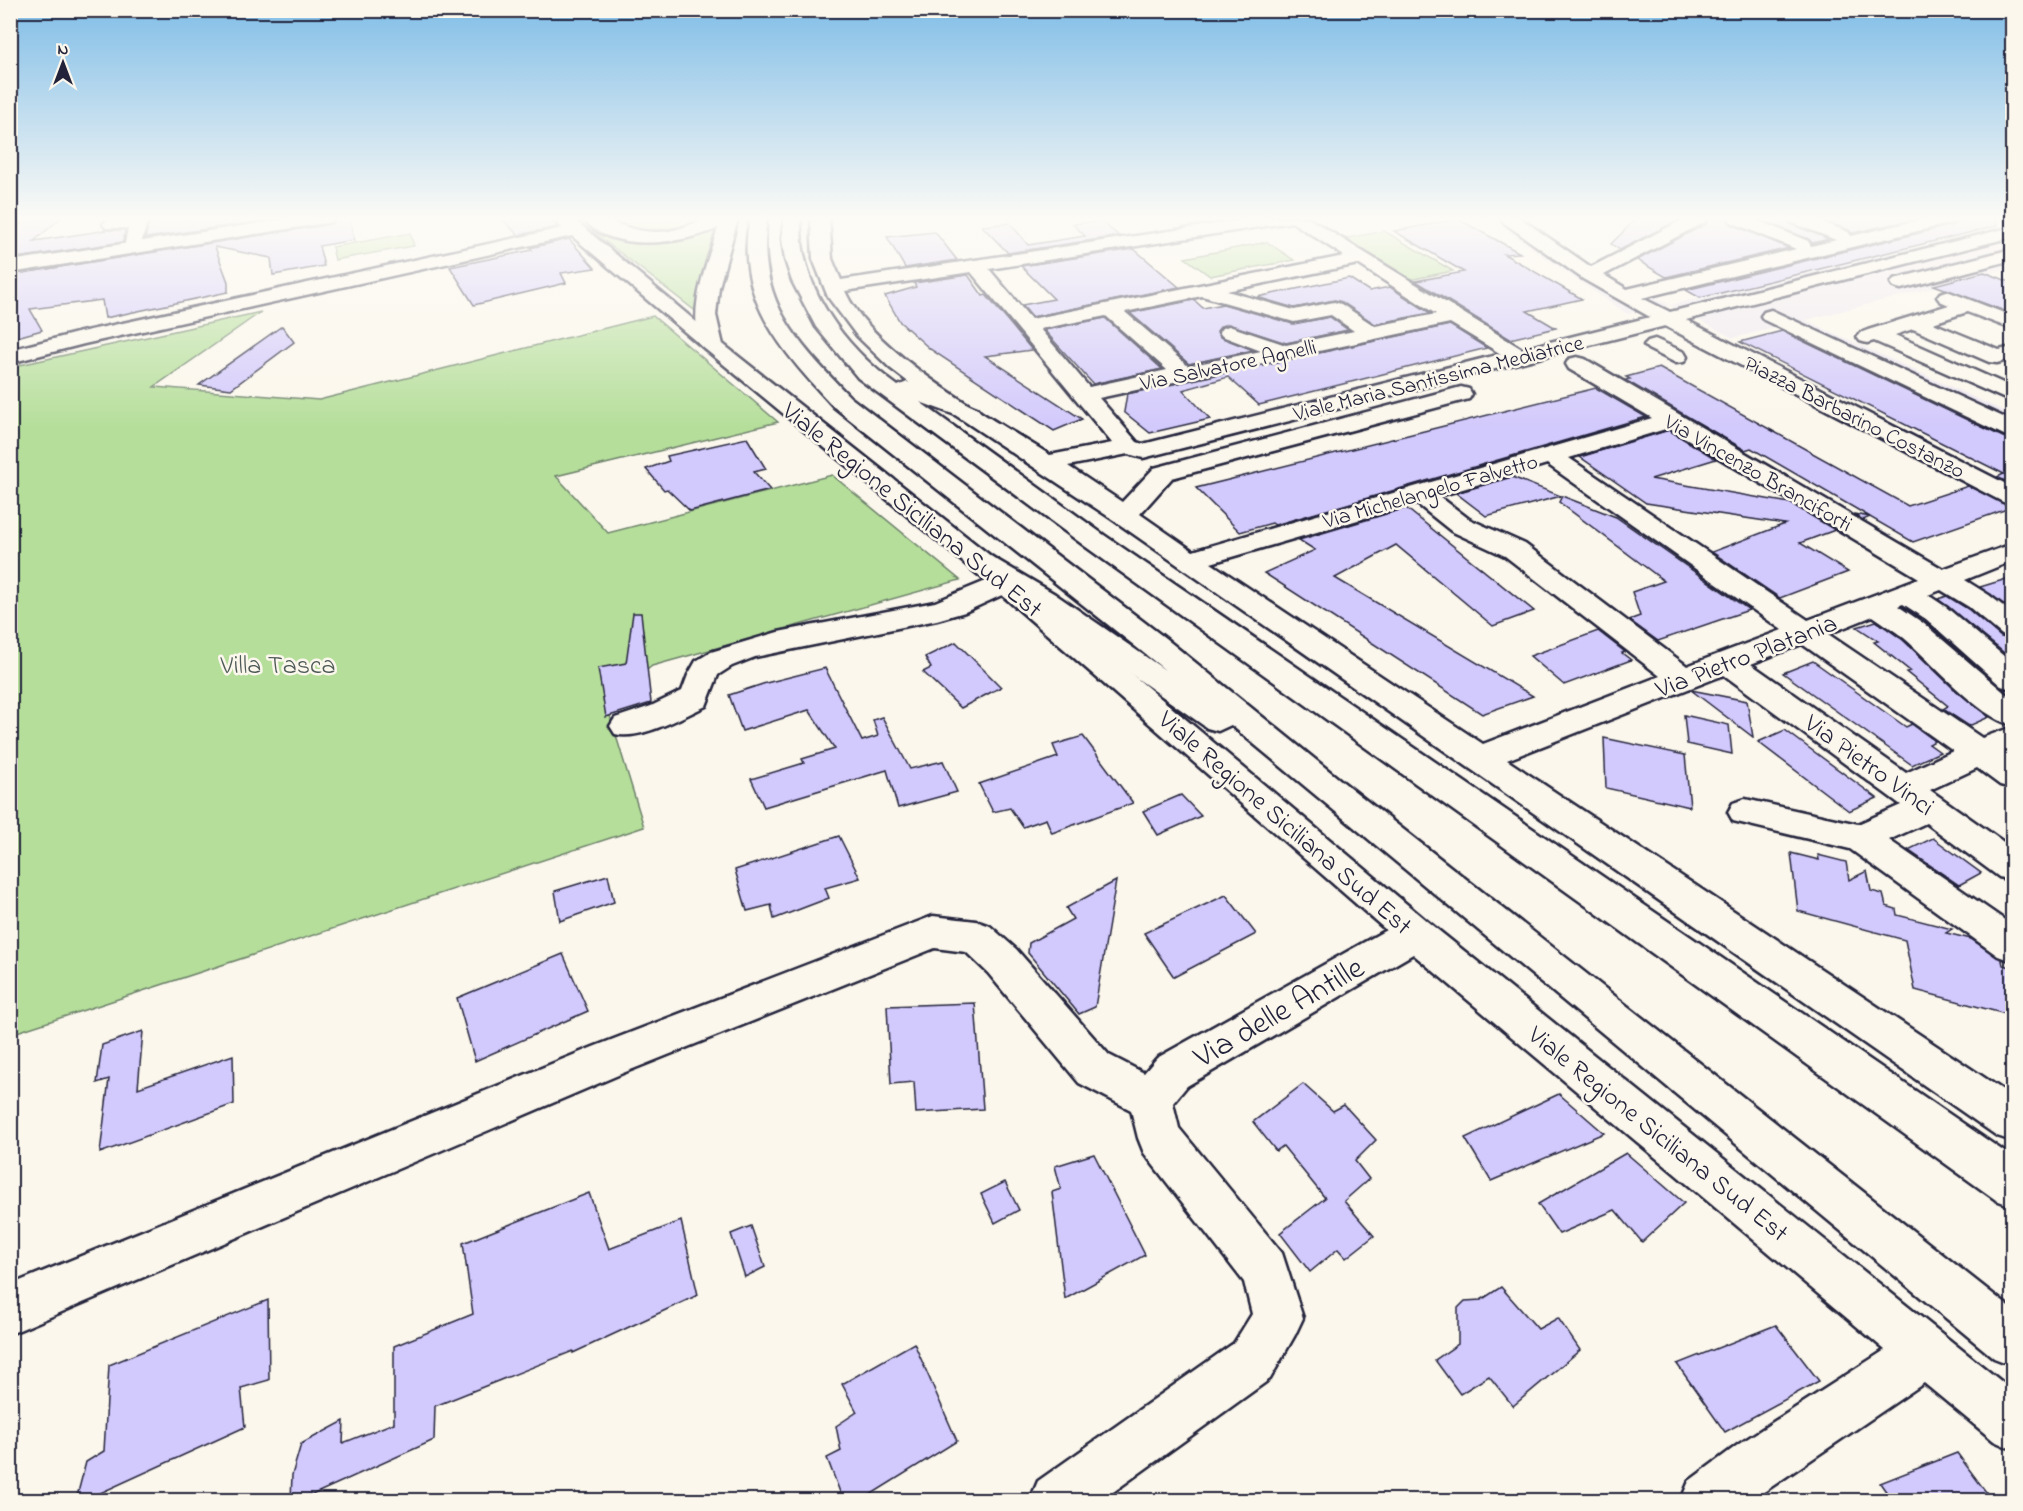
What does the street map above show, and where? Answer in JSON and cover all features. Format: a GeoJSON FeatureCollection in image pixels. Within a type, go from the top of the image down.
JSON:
{"type":"FeatureCollection","features":[{"type":"Feature","properties":{"kind":"street"},"geometry":{"type":"LineString","coordinates":[[10,357],[292,289]]}},
{"type":"Feature","properties":{"kind":"street","name":"Viale Regione Siciliana Sud Est"},"geometry":{"type":"LineString","coordinates":[[645,289],[993,573],[1220,763],[1415,933],[2013,1423]]}},
{"type":"Feature","properties":{"kind":"street"},"geometry":{"type":"LineString","coordinates":[[710,289],[705,315],[712,345]]}},
{"type":"Feature","properties":{"kind":"street","name":"Viale Regione Siciliana Sud Est"},"geometry":{"type":"LineString","coordinates":[[762,289],[774,320],[809,369],[842,402],[1154,645],[1331,791],[2013,1340]]}},
{"type":"Feature","properties":{"kind":"street"},"geometry":{"type":"LineString","coordinates":[[806,289],[836,339],[866,373],[1114,555],[2013,1184]]}},
{"type":"Feature","properties":{"kind":"street"},"geometry":{"type":"LineString","coordinates":[[834,289],[869,337],[906,372],[1125,515],[1189,561],[2013,1121]]}},
{"type":"Feature","properties":{"kind":"street"},"geometry":{"type":"LineString","coordinates":[[995,289],[1083,395],[1136,449],[1163,472],[1125,515]]}},
{"type":"Feature","properties":{"kind":"street"},"geometry":{"type":"LineString","coordinates":[[1026,326],[1208,289]]}},
{"type":"Feature","properties":{"kind":"street"},"geometry":{"type":"LineString","coordinates":[[1409,289],[1518,356]]}},
{"type":"Feature","properties":{"kind":"street","name":"Piazza Barbarino Costanzo"},"geometry":{"type":"LineString","coordinates":[[1612,289],[2013,497]]}},
{"type":"Feature","properties":{"kind":"street"},"geometry":{"type":"LineString","coordinates":[[1619,293],[1638,289]]}},
{"type":"Feature","properties":{"kind":"street","name":"Viale Maria Santissima Mediatrice"},"geometry":{"type":"LineString","coordinates":[[1047,463],[1136,449],[1789,289]]}},
{"type":"Feature","properties":{"kind":"street"},"geometry":{"type":"LineString","coordinates":[[1927,289],[2013,324]]}},
{"type":"Feature","properties":{"kind":"street","name":"Via Salvatore Agnelli"},"geometry":{"type":"LineString","coordinates":[[1201,290],[1294,316],[1334,308],[1374,334]]}},
{"type":"Feature","properties":{"kind":"street"},"geometry":{"type":"LineString","coordinates":[[1837,346],[1968,305]]}},
{"type":"Feature","properties":{"kind":"street"},"geometry":{"type":"LineString","coordinates":[[1676,357],[1645,348],[1806,307]]}},
{"type":"Feature","properties":{"kind":"street"},"geometry":{"type":"LineString","coordinates":[[1110,309],[1184,374]]}},
{"type":"Feature","properties":{"kind":"street","name":"Via Salvatore Agnelli"},"geometry":{"type":"LineString","coordinates":[[1083,395],[1453,316]]}},
{"type":"Feature","properties":{"kind":"street"},"geometry":{"type":"LineString","coordinates":[[1771,316],[2013,430]]}},
{"type":"Feature","properties":{"kind":"street"},"geometry":{"type":"LineString","coordinates":[[1914,322],[1997,357],[2013,353]]}},
{"type":"Feature","properties":{"kind":"street"},"geometry":{"type":"LineString","coordinates":[[1229,332],[1285,352]]}},
{"type":"Feature","properties":{"kind":"street"},"geometry":{"type":"LineString","coordinates":[[1875,334],[2013,395]]}},
{"type":"Feature","properties":{"kind":"street","name":"Viale Maria Santissima Mediatrice"},"geometry":{"type":"LineString","coordinates":[[1565,367],[1604,357]]}},
{"type":"Feature","properties":{"kind":"street","name":"Via Vincenzo Branciforti"},"geometry":{"type":"LineString","coordinates":[[1565,367],[1672,420],[1950,576]]}},
{"type":"Feature","properties":{"kind":"street"},"geometry":{"type":"LineString","coordinates":[[866,373],[969,413]]}},
{"type":"Feature","properties":{"kind":"street","name":"Viale Maria Santissima Mediatrice"},"geometry":{"type":"LineString","coordinates":[[1163,472],[1485,388]]}},
{"type":"Feature","properties":{"kind":"street","name":"Via Michelangelo Falvetto"},"geometry":{"type":"LineString","coordinates":[[1189,561],[1672,420]]}},
{"type":"Feature","properties":{"kind":"street"},"geometry":{"type":"LineString","coordinates":[[1551,456],[2013,776]]}},
{"type":"Feature","properties":{"kind":"street"},"geometry":{"type":"LineString","coordinates":[[1419,493],[1460,525],[1515,549],[1684,679]]}},
{"type":"Feature","properties":{"kind":"street","name":"Via Pietro Platania"},"geometry":{"type":"LineString","coordinates":[[1480,758],[2013,552]]}},
{"type":"Feature","properties":{"kind":"street"},"geometry":{"type":"LineString","coordinates":[[626,726],[662,714],[695,698],[707,668],[734,653],[938,611],[968,602],[993,573],[1045,600],[1179,696],[1331,791]]}},
{"type":"Feature","properties":{"kind":"street"},"geometry":{"type":"LineString","coordinates":[[1950,576],[2013,600]]}},
{"type":"Feature","properties":{"kind":"street"},"geometry":{"type":"LineString","coordinates":[[1950,576],[2013,628]]}},
{"type":"Feature","properties":{"kind":"street"},"geometry":{"type":"LineString","coordinates":[[1905,593],[1936,613],[2013,679]]}},
{"type":"Feature","properties":{"kind":"street"},"geometry":{"type":"LineString","coordinates":[[1876,605],[1912,630],[1995,703],[2013,714]]}},
{"type":"Feature","properties":{"kind":"street","name":"Via Pietro Vinci"},"geometry":{"type":"LineString","coordinates":[[1727,662],[2013,867]]}},
{"type":"Feature","properties":{"kind":"street"},"geometry":{"type":"LineString","coordinates":[[1860,838],[1979,754],[2013,738]]}},
{"type":"Feature","properties":{"kind":"street"},"geometry":{"type":"LineString","coordinates":[[1745,812],[1860,838],[2013,945]]}},
{"type":"Feature","properties":{"kind":"street"},"geometry":{"type":"LineString","coordinates":[[10,1310],[608,1060],[933,932],[976,937],[1002,961],[1094,1069],[1150,1098],[1160,1138],[1265,1270],[1278,1318],[1252,1361],[1057,1500]]}},
{"type":"Feature","properties":{"kind":"street","name":"Via delle Antille"},"geometry":{"type":"LineString","coordinates":[[1150,1098],[1172,1072],[1415,933]]}},
{"type":"Feature","properties":{"kind":"street"},"geometry":{"type":"LineString","coordinates":[[1708,1500],[1758,1463],[1927,1352]]}},
{"type":"Feature","properties":{"kind":"shaded area"},"geometry":{"type":"Polygon","coordinates":[[[1590,289],[1634,289],[1670,305],[1627,314],[1590,289]]]}},
{"type":"Feature","properties":{"kind":"shaded area"},"geometry":{"type":"Polygon","coordinates":[[[1738,289],[1931,289],[1806,320],[2012,415],[2012,429],[2001,433],[1779,327],[1733,338],[1670,305],[1738,289]]]}},
{"type":"Feature","properties":{"kind":"green space"},"geometry":{"type":"Polygon","coordinates":[[[666,289],[699,289],[698,313],[666,289]]]}},
{"type":"Feature","properties":{"kind":"green space","name":"Villa Tasca"},"geometry":{"type":"Polygon","coordinates":[[[261,312],[154,387],[319,400],[653,316],[778,422],[556,476],[608,533],[832,475],[960,580],[652,666],[606,703],[644,827],[11,1034],[10,374],[20,365],[261,312]]]}},
{"type":"Feature","properties":{"kind":"building"},"geometry":{"type":"Polygon","coordinates":[[[10,289],[228,289],[228,292],[105,318],[102,300],[30,309],[42,330],[10,339],[10,289]]]}},
{"type":"Feature","properties":{"kind":"building"},"geometry":{"type":"Polygon","coordinates":[[[464,289],[543,289],[474,305],[464,289]]]}},
{"type":"Feature","properties":{"kind":"building"},"geometry":{"type":"Polygon","coordinates":[[[911,289],[978,289],[983,296],[986,295],[1032,350],[985,356],[1082,419],[1054,431],[930,349],[900,322],[885,296],[911,289]]]}},
{"type":"Feature","properties":{"kind":"building"},"geometry":{"type":"Polygon","coordinates":[[[1044,289],[1172,289],[1032,317],[1022,305],[1054,299],[1044,289]]]}},
{"type":"Feature","properties":{"kind":"building"},"geometry":{"type":"Polygon","coordinates":[[[1298,289],[1365,289],[1369,291],[1392,289],[1430,313],[1375,324],[1342,302],[1335,300],[1294,308],[1257,297],[1298,289]]]}},
{"type":"Feature","properties":{"kind":"building"},"geometry":{"type":"Polygon","coordinates":[[[1428,289],[1564,289],[1582,299],[1527,311],[1556,328],[1510,339],[1428,289]]]}},
{"type":"Feature","properties":{"kind":"building"},"geometry":{"type":"Polygon","coordinates":[[[1692,289],[1739,289],[1700,298],[1686,290],[1692,289]]]}},
{"type":"Feature","properties":{"kind":"building"},"geometry":{"type":"Polygon","coordinates":[[[1944,289],[2013,289],[2013,314],[1944,289]]]}},
{"type":"Feature","properties":{"kind":"building"},"geometry":{"type":"Polygon","coordinates":[[[1194,300],[1203,308],[1223,304],[1293,324],[1330,317],[1348,330],[1286,343],[1228,324],[1221,326],[1217,331],[1220,337],[1253,350],[1189,364],[1130,313],[1194,300]]]}},
{"type":"Feature","properties":{"kind":"building"},"geometry":{"type":"Polygon","coordinates":[[[1105,318],[1162,369],[1093,384],[1044,330],[1105,318]]]}},
{"type":"Feature","properties":{"kind":"building"},"geometry":{"type":"Polygon","coordinates":[[[1450,325],[1487,348],[1259,405],[1228,377],[1183,390],[1210,419],[1150,433],[1124,412],[1127,394],[1450,325]]]}},
{"type":"Feature","properties":{"kind":"building"},"geometry":{"type":"Polygon","coordinates":[[[282,326],[294,342],[231,389],[199,385],[282,326]]]}},
{"type":"Feature","properties":{"kind":"building"},"geometry":{"type":"Polygon","coordinates":[[[1782,331],[2003,437],[2013,439],[2013,485],[1997,477],[2004,474],[1740,342],[1782,331]]]}},
{"type":"Feature","properties":{"kind":"building"},"geometry":{"type":"Polygon","coordinates":[[[1659,368],[1908,506],[1968,486],[2013,507],[1913,542],[1751,448],[1745,450],[1625,380],[1630,379],[1626,377],[1659,368]]]}},
{"type":"Feature","properties":{"kind":"building"},"geometry":{"type":"Polygon","coordinates":[[[1596,388],[1646,417],[1275,525],[1272,523],[1240,532],[1196,488],[1596,388]]]}},
{"type":"Feature","properties":{"kind":"building"},"geometry":{"type":"Polygon","coordinates":[[[1669,430],[1716,459],[1651,479],[1790,503],[1835,530],[1800,543],[1848,572],[1780,598],[1712,552],[1785,524],[1646,503],[1580,457],[1669,430]]]}},
{"type":"Feature","properties":{"kind":"building"},"geometry":{"type":"Polygon","coordinates":[[[747,438],[766,469],[754,472],[770,490],[690,511],[667,489],[664,490],[646,469],[669,461],[667,456],[747,438]]]}},
{"type":"Feature","properties":{"kind":"building"},"geometry":{"type":"Polygon","coordinates":[[[1512,477],[1561,496],[1486,516],[1456,493],[1512,477]]]}},
{"type":"Feature","properties":{"kind":"building"},"geometry":{"type":"Polygon","coordinates":[[[1562,496],[1616,517],[1749,610],[1658,641],[1629,620],[1640,616],[1632,592],[1664,581],[1559,502],[1562,496]]]}},
{"type":"Feature","properties":{"kind":"building"},"geometry":{"type":"Polygon","coordinates":[[[1406,508],[1534,611],[1493,626],[1396,545],[1335,578],[1533,696],[1482,714],[1264,573],[1315,550],[1299,540],[1406,508]]]}},
{"type":"Feature","properties":{"kind":"building"},"geometry":{"type":"Polygon","coordinates":[[[1854,514],[1870,517],[1863,520],[1854,514]]]}},
{"type":"Feature","properties":{"kind":"building"},"geometry":{"type":"Polygon","coordinates":[[[2013,577],[2013,611],[1980,587],[2013,577]]]}},
{"type":"Feature","properties":{"kind":"building"},"geometry":{"type":"Polygon","coordinates":[[[1947,596],[1968,609],[2001,637],[2013,639],[2013,660],[1938,599],[1947,596]]]}},
{"type":"Feature","properties":{"kind":"building"},"geometry":{"type":"Polygon","coordinates":[[[633,613],[641,613],[651,703],[606,717],[598,668],[626,663],[633,613]]]}},
{"type":"Feature","properties":{"kind":"building"},"geometry":{"type":"Polygon","coordinates":[[[1876,621],[1903,640],[1954,689],[1989,717],[1969,726],[1943,709],[1948,706],[1874,642],[1878,641],[1857,627],[1876,621]]]}},
{"type":"Feature","properties":{"kind":"building"},"geometry":{"type":"Polygon","coordinates":[[[1598,631],[1625,652],[1622,653],[1631,660],[1564,685],[1530,656],[1598,631]]]}},
{"type":"Feature","properties":{"kind":"building"},"geometry":{"type":"Polygon","coordinates":[[[956,642],[1001,687],[961,708],[923,672],[931,668],[925,657],[956,642]]]}},
{"type":"Feature","properties":{"kind":"building"},"geometry":{"type":"Polygon","coordinates":[[[1813,661],[1906,727],[1912,724],[1935,741],[1929,744],[1940,752],[1912,765],[1783,673],[1813,661]]]}},
{"type":"Feature","properties":{"kind":"building"},"geometry":{"type":"Polygon","coordinates":[[[825,668],[862,741],[878,736],[873,720],[882,717],[910,769],[943,761],[957,792],[898,808],[887,770],[764,807],[751,779],[804,763],[802,759],[835,749],[809,710],[742,731],[729,695],[825,668]]]}},
{"type":"Feature","properties":{"kind":"building"},"geometry":{"type":"Polygon","coordinates":[[[1691,690],[1747,701],[1753,737],[1691,690]]]}},
{"type":"Feature","properties":{"kind":"building"},"geometry":{"type":"Polygon","coordinates":[[[1684,715],[1729,725],[1732,754],[1687,744],[1684,715]]]}},
{"type":"Feature","properties":{"kind":"building"},"geometry":{"type":"Polygon","coordinates":[[[1785,730],[1877,798],[1849,811],[1758,742],[1785,730]]]}},
{"type":"Feature","properties":{"kind":"building"},"geometry":{"type":"Polygon","coordinates":[[[1083,736],[1133,803],[1052,833],[1046,819],[1023,827],[1010,808],[993,812],[979,784],[1058,757],[1053,745],[1083,736]]]}},
{"type":"Feature","properties":{"kind":"building"},"geometry":{"type":"Polygon","coordinates":[[[1604,738],[1685,755],[1690,807],[1606,788],[1604,738]]]}},
{"type":"Feature","properties":{"kind":"building"},"geometry":{"type":"Polygon","coordinates":[[[1181,795],[1201,816],[1158,835],[1143,811],[1181,795]]]}},
{"type":"Feature","properties":{"kind":"building"},"geometry":{"type":"Polygon","coordinates":[[[839,836],[860,878],[825,888],[829,898],[774,919],[771,905],[747,911],[735,870],[839,836]]]}},
{"type":"Feature","properties":{"kind":"building"},"geometry":{"type":"Polygon","coordinates":[[[1933,838],[1981,873],[1959,885],[1908,850],[1933,838]]]}},
{"type":"Feature","properties":{"kind":"building"},"geometry":{"type":"Polygon","coordinates":[[[1791,853],[1819,860],[1818,855],[1846,862],[1849,880],[1867,871],[1871,891],[1883,894],[1886,906],[1896,909],[1897,915],[1952,929],[1946,933],[1971,939],[2002,960],[2003,965],[2010,967],[2013,975],[2013,1016],[1915,990],[1905,940],[1798,911],[1791,853]]]}},
{"type":"Feature","properties":{"kind":"building"},"geometry":{"type":"Polygon","coordinates":[[[608,875],[614,902],[560,921],[555,891],[608,875]]]}},
{"type":"Feature","properties":{"kind":"building"},"geometry":{"type":"Polygon","coordinates":[[[1116,881],[1095,1007],[1079,1014],[1028,953],[1029,943],[1073,919],[1066,908],[1116,881]]]}},
{"type":"Feature","properties":{"kind":"building"},"geometry":{"type":"Polygon","coordinates":[[[1226,895],[1256,934],[1174,977],[1144,933],[1226,895]]]}},
{"type":"Feature","properties":{"kind":"building"},"geometry":{"type":"Polygon","coordinates":[[[563,954],[588,1011],[475,1061],[457,998],[563,954]]]}},
{"type":"Feature","properties":{"kind":"building"},"geometry":{"type":"Polygon","coordinates":[[[975,1003],[983,1109],[916,1113],[914,1082],[891,1084],[887,1006],[975,1003]]]}},
{"type":"Feature","properties":{"kind":"building"},"geometry":{"type":"Polygon","coordinates":[[[143,1031],[138,1088],[233,1055],[234,1104],[100,1153],[109,1079],[97,1083],[102,1045],[143,1031]]]}},
{"type":"Feature","properties":{"kind":"building"},"geometry":{"type":"Polygon","coordinates":[[[1303,1084],[1333,1111],[1344,1105],[1376,1140],[1355,1161],[1369,1179],[1344,1201],[1374,1236],[1346,1258],[1338,1249],[1310,1272],[1280,1233],[1325,1198],[1283,1146],[1276,1151],[1253,1122],[1303,1084]]]}},
{"type":"Feature","properties":{"kind":"building"},"geometry":{"type":"Polygon","coordinates":[[[1559,1094],[1604,1133],[1491,1181],[1465,1138],[1559,1094]]]}},
{"type":"Feature","properties":{"kind":"building"},"geometry":{"type":"Polygon","coordinates":[[[1626,1153],[1684,1203],[1642,1242],[1615,1210],[1559,1234],[1538,1204],[1626,1153]]]}},
{"type":"Feature","properties":{"kind":"building"},"geometry":{"type":"Polygon","coordinates":[[[1094,1154],[1145,1255],[1065,1299],[1052,1192],[1061,1189],[1055,1166],[1094,1154]]]}},
{"type":"Feature","properties":{"kind":"building"},"geometry":{"type":"Polygon","coordinates":[[[1005,1182],[1019,1210],[995,1223],[981,1194],[1005,1182]]]}},
{"type":"Feature","properties":{"kind":"building"},"geometry":{"type":"Polygon","coordinates":[[[589,1193],[609,1249],[681,1221],[698,1295],[573,1353],[573,1351],[435,1406],[434,1440],[301,1500],[291,1500],[292,1475],[301,1444],[344,1421],[343,1443],[394,1423],[394,1346],[473,1314],[463,1243],[589,1193]]]}},
{"type":"Feature","properties":{"kind":"building"},"geometry":{"type":"Polygon","coordinates":[[[751,1226],[765,1267],[745,1277],[731,1234],[751,1226]]]}},
{"type":"Feature","properties":{"kind":"building"},"geometry":{"type":"Polygon","coordinates":[[[1501,1287],[1538,1329],[1558,1318],[1580,1350],[1513,1406],[1489,1376],[1460,1394],[1435,1360],[1458,1344],[1458,1308],[1465,1301],[1481,1300],[1501,1287]]]}},
{"type":"Feature","properties":{"kind":"building"},"geometry":{"type":"Polygon","coordinates":[[[268,1300],[269,1380],[241,1388],[245,1427],[85,1500],[76,1500],[86,1462],[104,1451],[109,1365],[268,1300]]]}},
{"type":"Feature","properties":{"kind":"building"},"geometry":{"type":"Polygon","coordinates":[[[1776,1325],[1819,1381],[1725,1432],[1677,1364],[1776,1325]]]}},
{"type":"Feature","properties":{"kind":"building"},"geometry":{"type":"Polygon","coordinates":[[[914,1343],[957,1441],[862,1500],[843,1500],[827,1458],[841,1451],[836,1426],[857,1412],[842,1384],[914,1343]]]}},
{"type":"Feature","properties":{"kind":"building"},"geometry":{"type":"Polygon","coordinates":[[[1957,1453],[1992,1500],[1892,1500],[1880,1483],[1957,1453]]]}}]}
